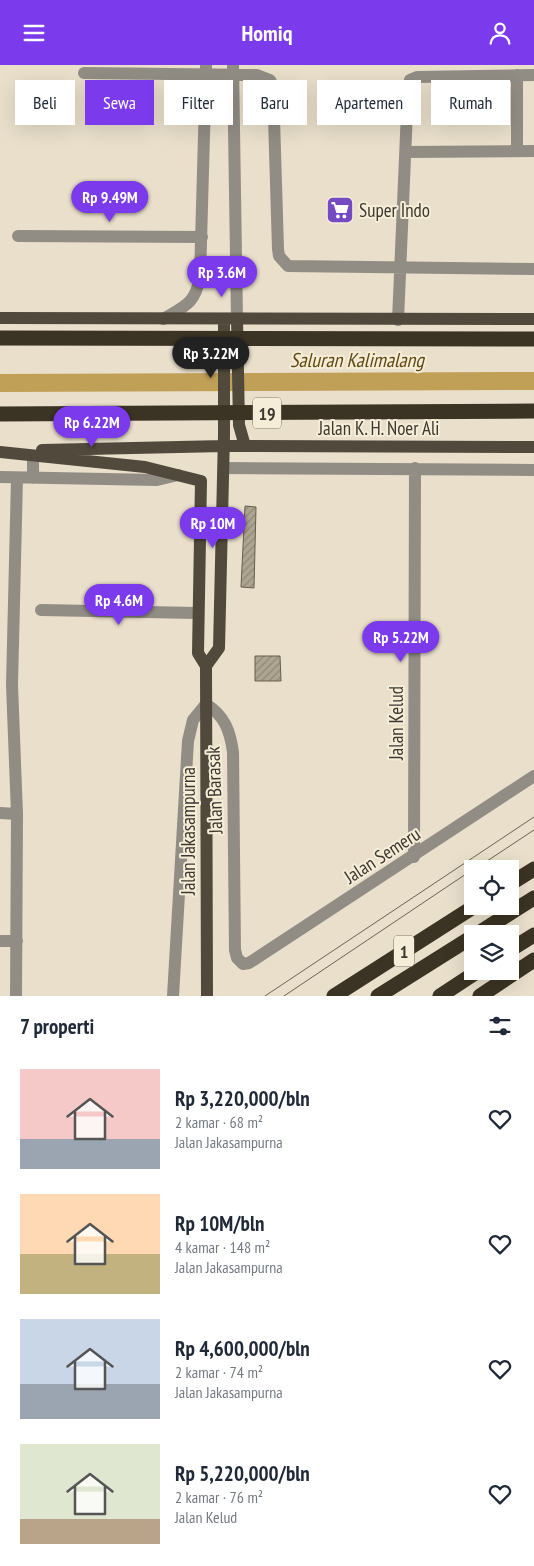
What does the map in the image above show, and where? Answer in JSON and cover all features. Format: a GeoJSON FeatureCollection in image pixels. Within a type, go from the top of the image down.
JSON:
{"type":"FeatureCollection","features":[{"type":"Feature","properties":{"kind":"highway"},"geometry":{"type":"LineString","coordinates":[[0,338],[534,339]]}},
{"type":"Feature","properties":{"kind":"highway","name":"19"},"geometry":{"type":"LineString","coordinates":[[0,414],[534,411]]}},
{"type":"Feature","properties":{"kind":"highway"},"geometry":{"type":"LineString","coordinates":[[519,878],[534,869]]}},
{"type":"Feature","properties":{"kind":"highway"},"geometry":{"type":"LineString","coordinates":[[491,925],[534,898]]}},
{"type":"Feature","properties":{"kind":"highway","name":"1"},"geometry":{"type":"LineString","coordinates":[[334,996],[464,913]]}},
{"type":"Feature","properties":{"kind":"highway"},"geometry":{"type":"LineString","coordinates":[[519,945],[534,935]]}},
{"type":"Feature","properties":{"kind":"highway","name":"1"},"geometry":{"type":"LineString","coordinates":[[378,996],[464,942]]}},
{"type":"Feature","properties":{"kind":"highway"},"geometry":{"type":"LineString","coordinates":[[480,996],[534,960]]}},
{"type":"Feature","properties":{"kind":"highway"},"geometry":{"type":"LineString","coordinates":[[440,996],[464,980]]}},
{"type":"Feature","properties":{"kind":"main road"},"geometry":{"type":"LineString","coordinates":[[0,318],[534,319]]}},
{"type":"Feature","properties":{"kind":"main road"},"geometry":{"type":"LineString","coordinates":[[206,666],[219,648],[225,408],[231,350],[231,319]]}},
{"type":"Feature","properties":{"kind":"main road"},"geometry":{"type":"LineString","coordinates":[[231,350],[239,425],[245,446]]}},
{"type":"Feature","properties":{"kind":"main road","name":"Jalan K. H. Noer Ali"},"geometry":{"type":"LineString","coordinates":[[0,452],[224,446],[534,447]]}},
{"type":"Feature","properties":{"kind":"main road","name":"Jalan Jakasampurna"},"geometry":{"type":"LineString","coordinates":[[0,452],[145,467],[201,481],[197,613],[198,653],[206,666],[207,996]]}},
{"type":"Feature","properties":{"kind":"street"},"geometry":{"type":"LineString","coordinates":[[163,319],[190,304],[197,293],[202,237],[206,70]]}},
{"type":"Feature","properties":{"kind":"street"},"geometry":{"type":"LineString","coordinates":[[231,319],[233,70]]}},
{"type":"Feature","properties":{"kind":"street"},"geometry":{"type":"LineString","coordinates":[[84,73],[233,70],[270,80],[273,86],[278,249],[283,262],[295,267],[399,273],[534,269]]}},
{"type":"Feature","properties":{"kind":"street"},"geometry":{"type":"LineString","coordinates":[[517,75],[517,151]]}},
{"type":"Feature","properties":{"kind":"street"},"geometry":{"type":"LineString","coordinates":[[398,320],[408,88],[414,78],[534,75]]}},
{"type":"Feature","properties":{"kind":"street"},"geometry":{"type":"LineString","coordinates":[[406,152],[534,151]]}},
{"type":"Feature","properties":{"kind":"street"},"geometry":{"type":"LineString","coordinates":[[18,236],[202,237]]}},
{"type":"Feature","properties":{"kind":"street"},"geometry":{"type":"LineString","coordinates":[[33,456],[33,477]]}},
{"type":"Feature","properties":{"kind":"street"},"geometry":{"type":"LineString","coordinates":[[224,468],[534,470]]}},
{"type":"Feature","properties":{"kind":"street","name":"Jalan Kelud"},"geometry":{"type":"LineString","coordinates":[[414,857],[416,468]]}},
{"type":"Feature","properties":{"kind":"street"},"geometry":{"type":"LineString","coordinates":[[0,477],[157,480],[178,475]]}},
{"type":"Feature","properties":{"kind":"street"},"geometry":{"type":"LineString","coordinates":[[16,996],[17,814],[6,685],[17,477]]}},
{"type":"Feature","properties":{"kind":"street"},"geometry":{"type":"LineString","coordinates":[[41,610],[197,613]]}},
{"type":"Feature","properties":{"kind":"street","name":"Jalan Barasak"},"geometry":{"type":"LineString","coordinates":[[173,996],[188,741],[193,720],[206,704],[222,717],[228,727],[232,744],[235,950],[239,961],[243,964],[249,963]]}},
{"type":"Feature","properties":{"kind":"street","name":"Jalan Semeru"},"geometry":{"type":"LineString","coordinates":[[249,963],[534,777]]}},
{"type":"Feature","properties":{"kind":"street"},"geometry":{"type":"LineString","coordinates":[[0,813],[17,814]]}},
{"type":"Feature","properties":{"kind":"street"},"geometry":{"type":"LineString","coordinates":[[0,941],[17,941]]}},
{"type":"Feature","properties":{"kind":"building"},"geometry":{"type":"Polygon","coordinates":[[[245,506],[256,507],[254,588],[241,587],[245,506]]]}},
{"type":"Feature","properties":{"kind":"building"},"geometry":{"type":"Polygon","coordinates":[[[255,656],[280,656],[281,681],[255,681],[255,656]]]}},
{"type":"Feature","properties":{"kind":"waterway","name":"Saluran Kalimalang"},"geometry":{"type":"LineString","coordinates":[[0,383],[534,381]]}},
{"type":"Feature","properties":{"kind":"tram line"},"geometry":{"type":"LineString","coordinates":[[265,996],[534,817]]}},
{"type":"Feature","properties":{"kind":"tram line"},"geometry":{"type":"LineString","coordinates":[[489,860],[534,830]]}},
{"type":"Feature","properties":{"kind":"tram line"},"geometry":{"type":"LineString","coordinates":[[284,996],[464,875]]}},
{"type":"Feature","properties":{"kind":"place","name":"Super Indo"},"geometry":{"type":"Point","coordinates":[340,210]}}]}
